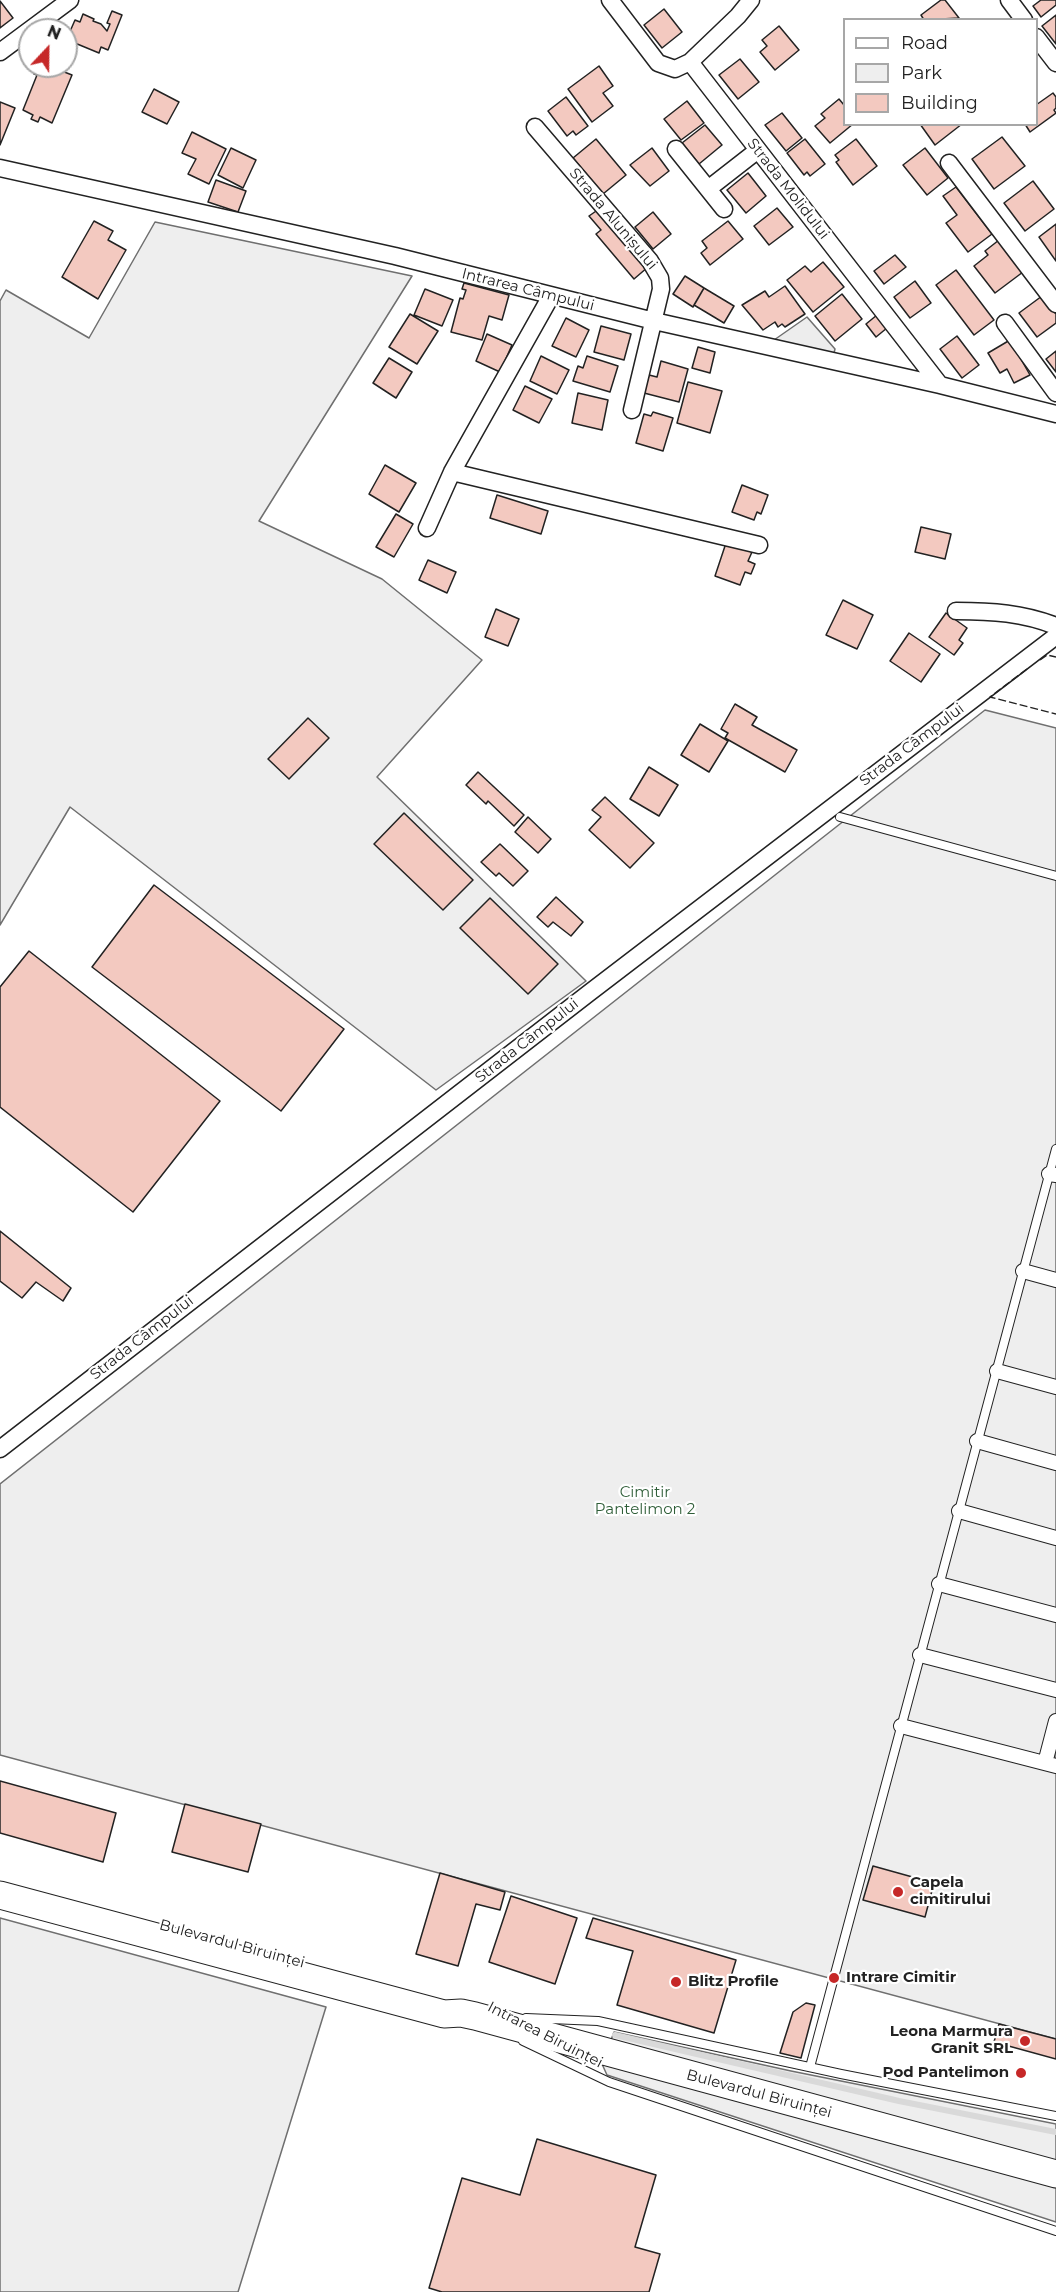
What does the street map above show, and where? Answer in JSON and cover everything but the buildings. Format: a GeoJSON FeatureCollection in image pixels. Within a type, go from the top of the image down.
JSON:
{"type":"FeatureCollection","features":[{"type":"Feature","properties":{"kind":"main road","name":"Bulevardul Biruinței"},"geometry":{"type":"LineString","coordinates":[[0,1882],[448,2002],[468,2014]]}},
{"type":"Feature","properties":{"kind":"main road","name":"Bulevardul Biruinței"},"geometry":{"type":"LineString","coordinates":[[0,1895],[444,2014],[468,2014],[1056,2174]]}},
{"type":"Feature","properties":{"kind":"street"},"geometry":{"type":"LineString","coordinates":[[610,0],[658,63],[675,69],[690,62],[738,16],[751,0]]}},
{"type":"Feature","properties":{"kind":"street"},"geometry":{"type":"LineString","coordinates":[[1010,0],[1023,18]]}},
{"type":"Feature","properties":{"kind":"street"},"geometry":{"type":"LineString","coordinates":[[0,52],[62,2]]}},
{"type":"Feature","properties":{"kind":"street"},"geometry":{"type":"LineString","coordinates":[[1038,40],[1056,63]]}},
{"type":"Feature","properties":{"kind":"street","name":"Strada Molidului"},"geometry":{"type":"LineString","coordinates":[[690,62],[940,385]]}},
{"type":"Feature","properties":{"kind":"street","name":"Strada Alunișului"},"geometry":{"type":"LineString","coordinates":[[536,127],[656,270],[661,288],[632,410]]}},
{"type":"Feature","properties":{"kind":"street"},"geometry":{"type":"LineString","coordinates":[[676,148],[724,209]]}},
{"type":"Feature","properties":{"kind":"street"},"geometry":{"type":"LineString","coordinates":[[708,189],[758,150]]}},
{"type":"Feature","properties":{"kind":"street"},"geometry":{"type":"LineString","coordinates":[[949,163],[1056,304]]}},
{"type":"Feature","properties":{"kind":"street","name":"Intrarea Câmpului"},"geometry":{"type":"LineString","coordinates":[[0,168],[396,256],[654,321],[940,385],[1056,414]]}},
{"type":"Feature","properties":{"kind":"street"},"geometry":{"type":"LineString","coordinates":[[427,528],[452,472],[551,296]]}},
{"type":"Feature","properties":{"kind":"street"},"geometry":{"type":"LineString","coordinates":[[1005,323],[1056,393]]}},
{"type":"Feature","properties":{"kind":"street"},"geometry":{"type":"LineString","coordinates":[[452,472],[759,545]]}},
{"type":"Feature","properties":{"kind":"street"},"geometry":{"type":"LineString","coordinates":[[956,611],[1018,614],[1055,636]]}},
{"type":"Feature","properties":{"kind":"street","name":"Strada Câmpului"},"geometry":{"type":"LineString","coordinates":[[0,1449],[1055,636]]}},
{"type":"Feature","properties":{"kind":"street"},"geometry":{"type":"LineString","coordinates":[[1023,1271],[1056,1280]]}},
{"type":"Feature","properties":{"kind":"street"},"geometry":{"type":"LineString","coordinates":[[996,1371],[1056,1387]]}},
{"type":"Feature","properties":{"kind":"street"},"geometry":{"type":"LineString","coordinates":[[977,1442],[1056,1463]]}},
{"type":"Feature","properties":{"kind":"street"},"geometry":{"type":"LineString","coordinates":[[959,1511],[1056,1538]]}},
{"type":"Feature","properties":{"kind":"street"},"geometry":{"type":"LineString","coordinates":[[939,1584],[1056,1615]]}},
{"type":"Feature","properties":{"kind":"street"},"geometry":{"type":"LineString","coordinates":[[920,1655],[1056,1690]]}},
{"type":"Feature","properties":{"kind":"street"},"geometry":{"type":"LineString","coordinates":[[901,1726],[1050,1764],[1056,1721]]}},
{"type":"Feature","properties":{"kind":"lane"},"geometry":{"type":"LineString","coordinates":[[840,817],[1056,876]]}},
{"type":"Feature","properties":{"kind":"lane"},"geometry":{"type":"LineString","coordinates":[[810,2067],[1023,1271],[1053,1174],[1056,1149]]}},
{"type":"Feature","properties":{"kind":"lane","name":"Intrarea Biruinței"},"geometry":{"type":"LineString","coordinates":[[468,2014],[598,2021],[810,2067],[1056,2116]]}},
{"type":"Feature","properties":{"kind":"lane","name":"Intrarea Biruinței"},"geometry":{"type":"LineString","coordinates":[[468,2014],[609,2082],[1056,2230]]}},
{"type":"Feature","properties":{"kind":"green space"},"geometry":{"type":"Polygon","coordinates":[[[155,222],[412,276],[259,521],[382,579],[482,660],[377,777],[586,981],[436,1090],[70,807],[0,925],[0,301],[6,290],[89,338],[155,222]]]}},
{"type":"Feature","properties":{"kind":"green space","name":"Cimitir Pantelimon 2"},"geometry":{"type":"Polygon","coordinates":[[[985,710],[1056,728],[1056,2039],[0,1755],[0,1484],[985,710]]]}},
{"type":"Feature","properties":{"kind":"green space"},"geometry":{"type":"Polygon","coordinates":[[[0,1918],[326,2007],[238,2292],[0,2292],[0,1918]]]}},
{"type":"Feature","properties":{"kind":"green space"},"geometry":{"type":"Polygon","coordinates":[[[614,2032],[791,2071],[1056,2124],[1056,2222],[607,2075],[602,2064],[614,2032]]]}},
{"type":"Feature","properties":{"kind":"shaded area"},"geometry":{"type":"Polygon","coordinates":[[[807,317],[835,349],[832,361],[764,347],[807,317]]]}},
{"type":"Feature","properties":{"kind":"waterway"},"geometry":{"type":"LineString","coordinates":[[615,2035],[899,2101],[1056,2132]]}},
{"type":"Feature","properties":{"kind":"fence"},"geometry":{"type":"LineString","coordinates":[[1040,660],[1047,655],[1056,657]]}},
{"type":"Feature","properties":{"kind":"fence"},"geometry":{"type":"LineString","coordinates":[[1027,669],[990,697],[1056,714]]}},
{"type":"Feature","properties":{"kind":"place","name":"Capela cimitirului"},"geometry":{"type":"Point","coordinates":[898,1892]}},
{"type":"Feature","properties":{"kind":"place","name":"Intrare Cimitir"},"geometry":{"type":"Point","coordinates":[834,1978]}},
{"type":"Feature","properties":{"kind":"place","name":"Blitz Profile"},"geometry":{"type":"Point","coordinates":[676,1982]}},
{"type":"Feature","properties":{"kind":"place","name":"Leona Marmura Granit SRL"},"geometry":{"type":"Point","coordinates":[1025,2041]}},
{"type":"Feature","properties":{"kind":"place","name":"Pod Pantelimon"},"geometry":{"type":"Point","coordinates":[1021,2073]}}]}
